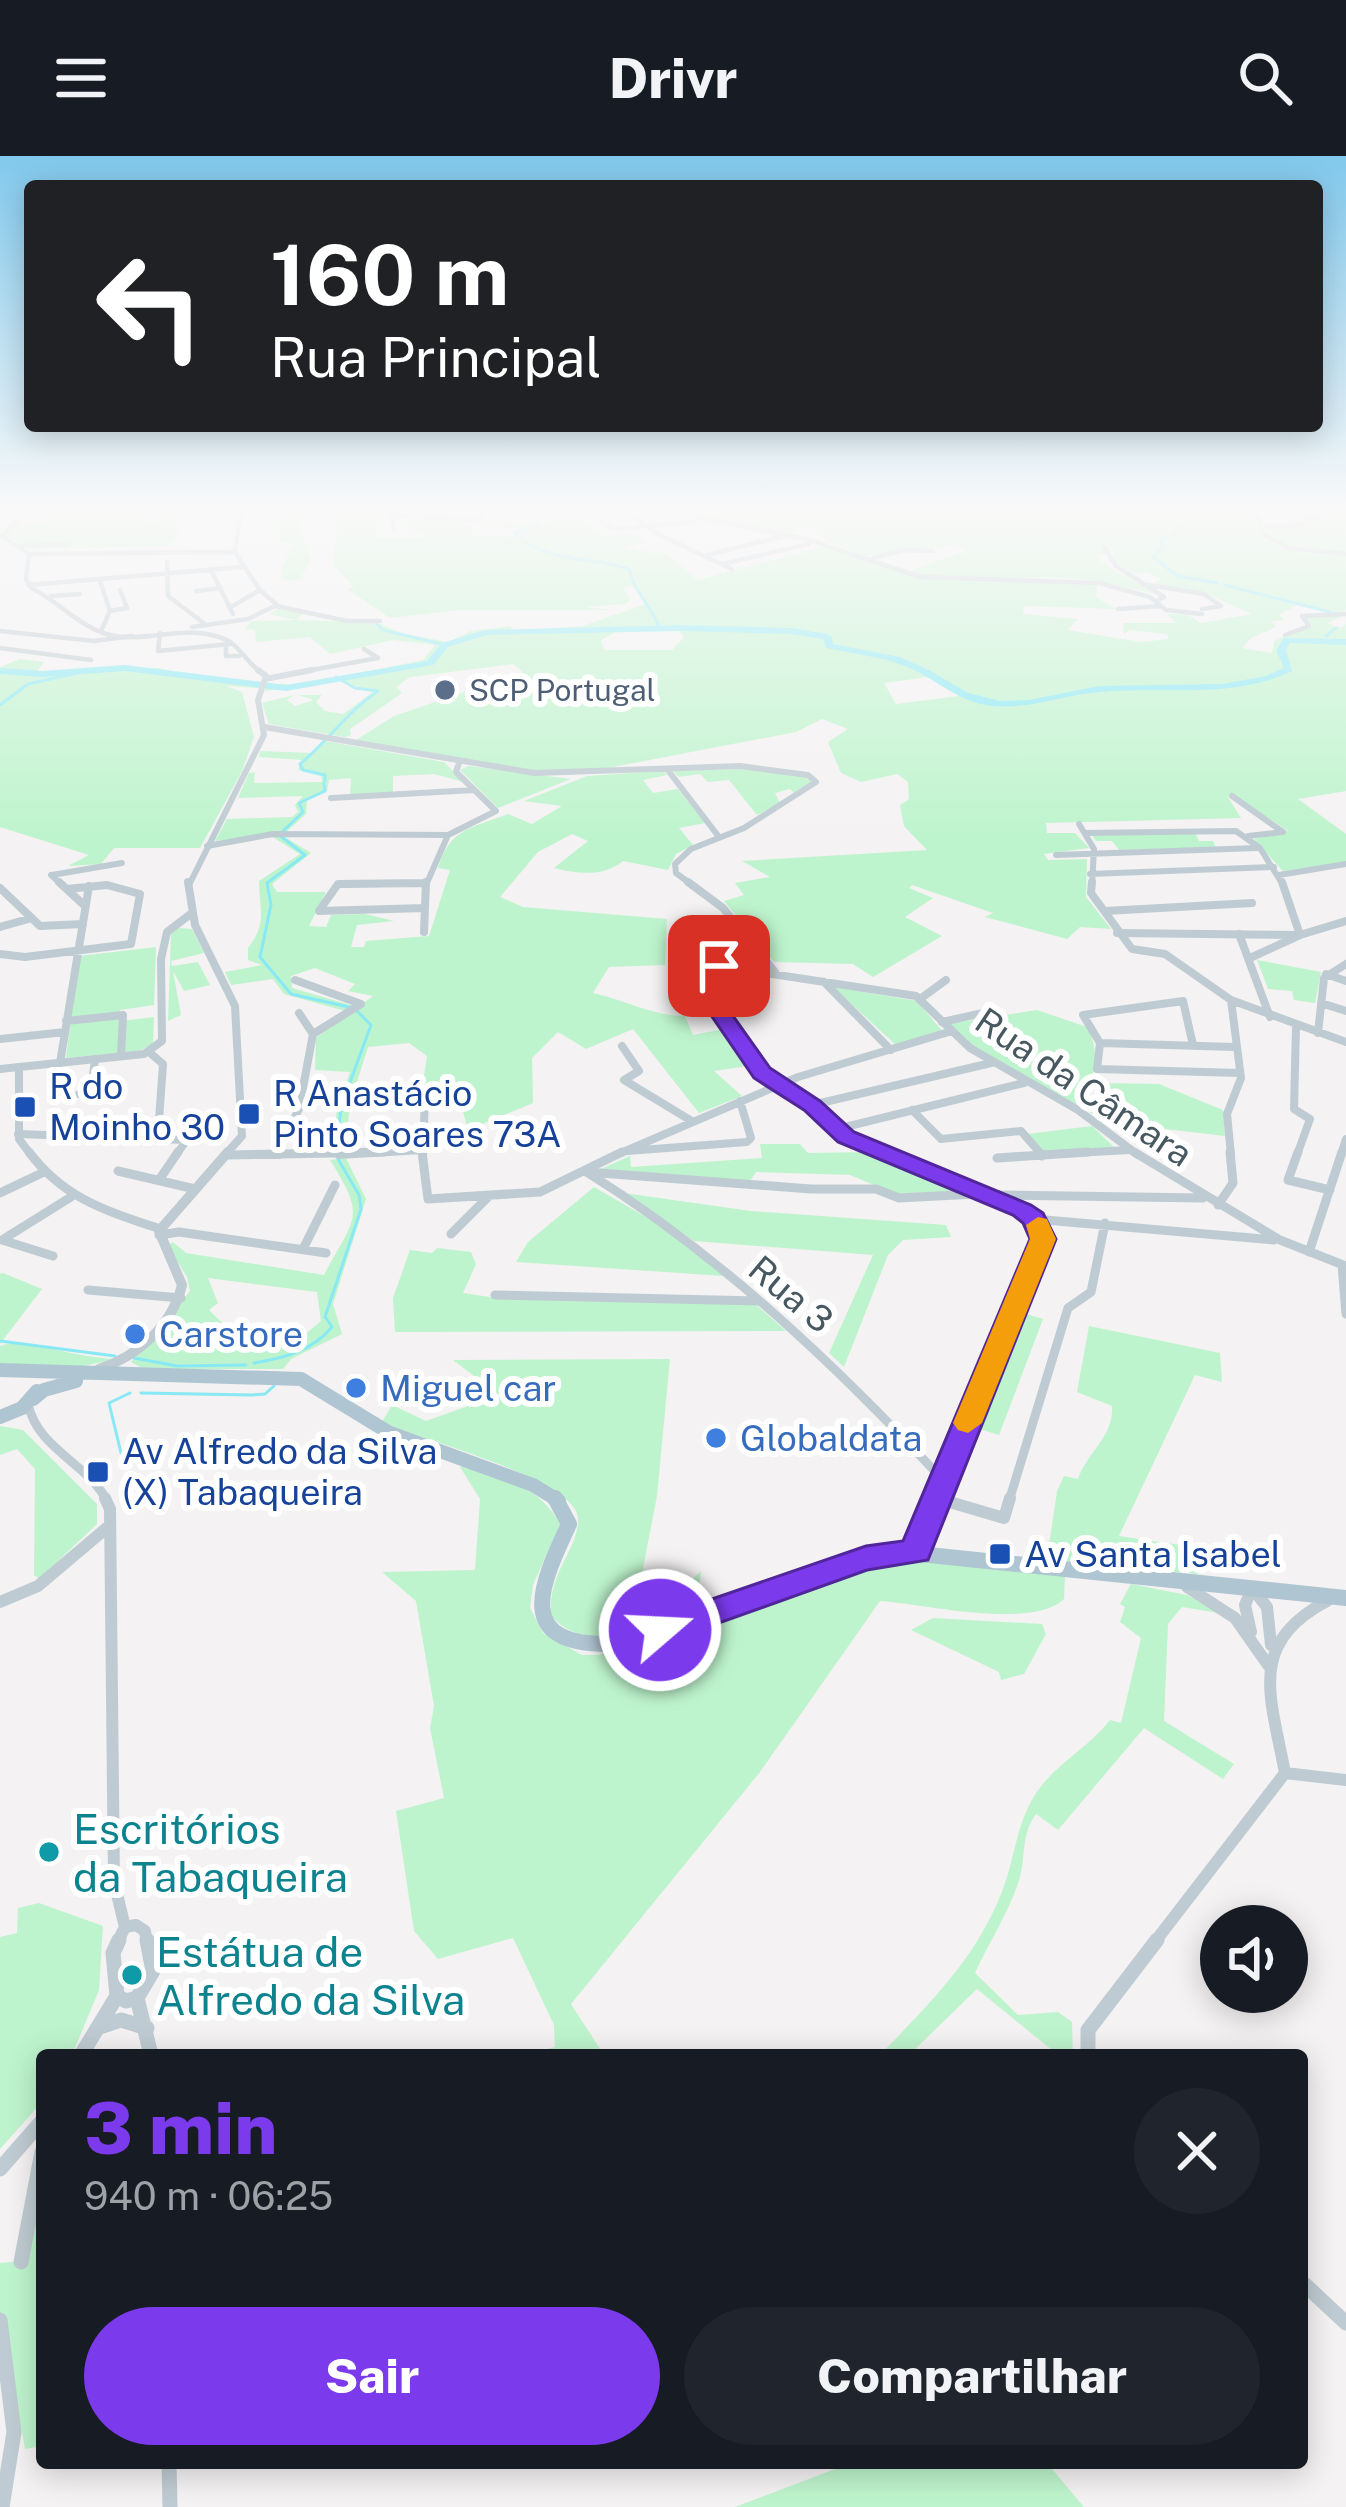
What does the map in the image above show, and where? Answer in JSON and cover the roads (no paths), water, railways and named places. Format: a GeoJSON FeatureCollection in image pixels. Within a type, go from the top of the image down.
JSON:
{"type":"FeatureCollection","features":[{"type":"Feature","properties":{"kind":"main road"},"geometry":{"type":"LineString","coordinates":[[0,1370],[70,1377],[207,1374]]}},
{"type":"Feature","properties":{"kind":"main road"},"geometry":{"type":"LineString","coordinates":[[28,1372],[37,1383],[30,1401]]}},
{"type":"Feature","properties":{"kind":"main road"},"geometry":{"type":"LineString","coordinates":[[0,1417],[70,1377],[140,1372],[304,1380],[388,1432],[552,1495],[566,1510],[568,1530],[542,1582],[539,1607],[553,1630],[583,1645],[614,1643],[660,1630],[884,1553],[917,1552],[1341,1598]]}},
{"type":"Feature","properties":{"kind":"street"},"geometry":{"type":"LineString","coordinates":[[79,616],[114,635]]}},
{"type":"Feature","properties":{"kind":"street"},"geometry":{"type":"LineString","coordinates":[[100,631],[108,616]]}},
{"type":"Feature","properties":{"kind":"street"},"geometry":{"type":"LineString","coordinates":[[194,616],[205,624]]}},
{"type":"Feature","properties":{"kind":"street"},"geometry":{"type":"LineString","coordinates":[[226,622],[229,616]]}},
{"type":"Feature","properties":{"kind":"street"},"geometry":{"type":"LineString","coordinates":[[239,616],[247,622]]}},
{"type":"Feature","properties":{"kind":"street"},"geometry":{"type":"LineString","coordinates":[[21,634],[94,641],[247,622],[258,616]]}},
{"type":"Feature","properties":{"kind":"street"},"geometry":{"type":"LineString","coordinates":[[322,616],[380,621]]}},
{"type":"Feature","properties":{"kind":"street"},"geometry":{"type":"LineString","coordinates":[[1285,635],[1309,626],[1302,616],[1308,616]]}},
{"type":"Feature","properties":{"kind":"street"},"geometry":{"type":"LineString","coordinates":[[159,1232],[242,1136],[235,1006],[189,921],[188,879],[264,728],[257,700],[266,674],[239,656],[238,647],[210,632],[177,631]]}},
{"type":"Feature","properties":{"kind":"street"},"geometry":{"type":"LineString","coordinates":[[160,633],[158,651],[230,643]]}},
{"type":"Feature","properties":{"kind":"street"},"geometry":{"type":"LineString","coordinates":[[0,634],[133,636]]}},
{"type":"Feature","properties":{"kind":"street"},"geometry":{"type":"LineString","coordinates":[[45,637],[66,644]]}},
{"type":"Feature","properties":{"kind":"street"},"geometry":{"type":"LineString","coordinates":[[0,648],[91,660]]}},
{"type":"Feature","properties":{"kind":"street"},"geometry":{"type":"LineString","coordinates":[[263,684],[378,658],[364,649]]}},
{"type":"Feature","properties":{"kind":"street"},"geometry":{"type":"LineString","coordinates":[[264,728],[459,763],[564,776],[758,768],[803,774],[816,782],[756,822],[685,853],[675,870],[708,893],[775,972]]}},
{"type":"Feature","properties":{"kind":"street"},"geometry":{"type":"LineString","coordinates":[[206,846],[273,834],[448,835],[496,811],[456,772],[459,763]]}},
{"type":"Feature","properties":{"kind":"street"},"geometry":{"type":"LineString","coordinates":[[667,769],[719,837]]}},
{"type":"Feature","properties":{"kind":"street"},"geometry":{"type":"LineString","coordinates":[[331,798],[474,790]]}},
{"type":"Feature","properties":{"kind":"street"},"geometry":{"type":"LineString","coordinates":[[1232,796],[1282,832],[1247,836]]}},
{"type":"Feature","properties":{"kind":"street"},"geometry":{"type":"LineString","coordinates":[[1079,824],[1094,853],[1091,893],[1132,949],[1165,954],[1231,1000],[1346,1042]]}},
{"type":"Feature","properties":{"kind":"street"},"geometry":{"type":"LineString","coordinates":[[1085,833],[1236,831],[1247,836],[1276,871],[1300,935]]}},
{"type":"Feature","properties":{"kind":"street"},"geometry":{"type":"LineString","coordinates":[[424,932],[426,884],[448,835]]}},
{"type":"Feature","properties":{"kind":"street"},"geometry":{"type":"LineString","coordinates":[[1056,855],[1257,848]]}},
{"type":"Feature","properties":{"kind":"street"},"geometry":{"type":"LineString","coordinates":[[85,906],[49,873],[122,862]]}},
{"type":"Feature","properties":{"kind":"street"},"geometry":{"type":"LineString","coordinates":[[1090,874],[1276,871],[1346,864]]}},
{"type":"Feature","properties":{"kind":"street"},"geometry":{"type":"LineString","coordinates":[[1191,871],[1201,882]]}},
{"type":"Feature","properties":{"kind":"street"},"geometry":{"type":"LineString","coordinates":[[1158,872],[1165,883]]}},
{"type":"Feature","properties":{"kind":"street"},"geometry":{"type":"LineString","coordinates":[[425,908],[319,911],[338,884],[426,884]]}},
{"type":"Feature","properties":{"kind":"street"},"geometry":{"type":"LineString","coordinates":[[0,954],[78,952],[130,944],[140,894],[113,885],[67,889]]}},
{"type":"Feature","properties":{"kind":"street"},"geometry":{"type":"LineString","coordinates":[[60,1063],[89,886]]}},
{"type":"Feature","properties":{"kind":"street"},"geometry":{"type":"LineString","coordinates":[[0,888],[46,928],[83,924]]}},
{"type":"Feature","properties":{"kind":"street"},"geometry":{"type":"LineString","coordinates":[[0,899],[10,896]]}},
{"type":"Feature","properties":{"kind":"street"},"geometry":{"type":"LineString","coordinates":[[1105,910],[1252,903]]}},
{"type":"Feature","properties":{"kind":"street"},"geometry":{"type":"LineString","coordinates":[[0,927],[32,918]]}},
{"type":"Feature","properties":{"kind":"street"},"geometry":{"type":"LineString","coordinates":[[0,1069],[121,1057],[148,1052],[163,1041],[161,959],[167,932],[189,921]]}},
{"type":"Feature","properties":{"kind":"street"},"geometry":{"type":"LineString","coordinates":[[1250,958],[1346,921]]}},
{"type":"Feature","properties":{"kind":"street"},"geometry":{"type":"LineString","coordinates":[[743,931],[719,966],[711,991],[714,1007],[762,1073],[812,1106],[846,1137],[1034,1219],[1280,1240]]}},
{"type":"Feature","properties":{"kind":"street"},"geometry":{"type":"LineString","coordinates":[[1117,933],[1300,935]]}},
{"type":"Feature","properties":{"kind":"street"},"geometry":{"type":"LineString","coordinates":[[1239,934],[1270,1017]]}},
{"type":"Feature","properties":{"kind":"street"},"geometry":{"type":"LineString","coordinates":[[1326,974],[1346,964]]}},
{"type":"Feature","properties":{"kind":"street"},"geometry":{"type":"LineString","coordinates":[[719,966],[880,987],[920,999],[946,980]]}},
{"type":"Feature","properties":{"kind":"street"},"geometry":{"type":"LineString","coordinates":[[1326,974],[1346,981]]}},
{"type":"Feature","properties":{"kind":"street"},"geometry":{"type":"LineString","coordinates":[[1318,1034],[1326,974]]}},
{"type":"Feature","properties":{"kind":"street"},"geometry":{"type":"LineString","coordinates":[[295,980],[361,1004],[313,1034]]}},
{"type":"Feature","properties":{"kind":"street"},"geometry":{"type":"LineString","coordinates":[[824,982],[890,1050]]}},
{"type":"Feature","properties":{"kind":"street","name":"Rua da Câmara"},"geometry":{"type":"LineString","coordinates":[[920,999],[991,1063],[1078,1110],[1203,1198],[1280,1240],[1344,1265]]}},
{"type":"Feature","properties":{"kind":"street"},"geometry":{"type":"LineString","coordinates":[[1218,1205],[1233,1184],[1227,1114],[1240,1084],[1231,1000]]}},
{"type":"Feature","properties":{"kind":"street"},"geometry":{"type":"LineString","coordinates":[[1193,1045],[1184,1001],[1083,1015],[1100,1043],[1097,1069],[1240,1073]]}},
{"type":"Feature","properties":{"kind":"street"},"geometry":{"type":"LineString","coordinates":[[1321,1003],[1346,1011]]}},
{"type":"Feature","properties":{"kind":"street"},"geometry":{"type":"LineString","coordinates":[[942,1022],[992,1011]]}},
{"type":"Feature","properties":{"kind":"street"},"geometry":{"type":"LineString","coordinates":[[275,1156],[309,1078],[313,1034],[299,1013]]}},
{"type":"Feature","properties":{"kind":"street"},"geometry":{"type":"LineString","coordinates":[[0,1039],[123,1015],[121,1057]]}},
{"type":"Feature","properties":{"kind":"street"},"geometry":{"type":"LineString","coordinates":[[1296,1026],[1294,1109],[1310,1119],[1288,1180],[1330,1190]]}},
{"type":"Feature","properties":{"kind":"street"},"geometry":{"type":"LineString","coordinates":[[425,1095],[422,1150],[428,1199],[540,1192],[690,1120],[778,1086],[952,1031]]}},
{"type":"Feature","properties":{"kind":"street"},"geometry":{"type":"LineString","coordinates":[[1100,1043],[1235,1047]]}},
{"type":"Feature","properties":{"kind":"street"},"geometry":{"type":"LineString","coordinates":[[622,1046],[639,1071],[624,1080],[690,1120]]}},
{"type":"Feature","properties":{"kind":"street"},"geometry":{"type":"LineString","coordinates":[[148,1052],[163,1064],[159,1120]]}},
{"type":"Feature","properties":{"kind":"street"},"geometry":{"type":"LineString","coordinates":[[79,1094],[91,1092],[95,1059]]}},
{"type":"Feature","properties":{"kind":"street"},"geometry":{"type":"LineString","coordinates":[[812,1106],[991,1063]]}},
{"type":"Feature","properties":{"kind":"street"},"geometry":{"type":"LineString","coordinates":[[19,1067],[18,1134],[44,1172],[71,1197],[159,1232],[326,1253]]}},
{"type":"Feature","properties":{"kind":"street"},"geometry":{"type":"LineString","coordinates":[[837,1129],[1025,1083]]}},
{"type":"Feature","properties":{"kind":"street"},"geometry":{"type":"LineString","coordinates":[[621,1151],[747,1142],[751,1138],[740,1101]]}},
{"type":"Feature","properties":{"kind":"street"},"geometry":{"type":"LineString","coordinates":[[913,1110],[941,1139],[1021,1131],[1042,1156]]}},
{"type":"Feature","properties":{"kind":"street"},"geometry":{"type":"LineString","coordinates":[[159,1180],[201,1125]]}},
{"type":"Feature","properties":{"kind":"street"},"geometry":{"type":"LineString","coordinates":[[18,1134],[187,1140]]}},
{"type":"Feature","properties":{"kind":"street"},"geometry":{"type":"LineString","coordinates":[[1309,1252],[1346,1138]]}},
{"type":"Feature","properties":{"kind":"street"},"geometry":{"type":"LineString","coordinates":[[227,1155],[331,1156],[422,1150]]}},
{"type":"Feature","properties":{"kind":"street"},"geometry":{"type":"LineString","coordinates":[[997,1158],[1129,1150]]}},
{"type":"Feature","properties":{"kind":"street"},"geometry":{"type":"LineString","coordinates":[[118,1171],[195,1189]]}},
{"type":"Feature","properties":{"kind":"street"},"geometry":{"type":"LineString","coordinates":[[0,1193],[44,1172]]}},
{"type":"Feature","properties":{"kind":"street"},"geometry":{"type":"LineString","coordinates":[[585,1172],[811,1189],[876,1189],[899,1198],[984,1194],[1203,1198]]}},
{"type":"Feature","properties":{"kind":"street","name":"Rua 3"},"geometry":{"type":"LineString","coordinates":[[585,1172],[665,1221],[759,1301],[847,1377],[943,1480]]}},
{"type":"Feature","properties":{"kind":"street"},"geometry":{"type":"LineString","coordinates":[[303,1250],[335,1185]]}},
{"type":"Feature","properties":{"kind":"street"},"geometry":{"type":"LineString","coordinates":[[451,1234],[490,1196]]}},
{"type":"Feature","properties":{"kind":"street"},"geometry":{"type":"LineString","coordinates":[[53,1256],[2,1240],[71,1197]]}},
{"type":"Feature","properties":{"kind":"street"},"geometry":{"type":"LineString","coordinates":[[1229,1235],[1237,1217]]}},
{"type":"Feature","properties":{"kind":"street"},"geometry":{"type":"LineString","coordinates":[[917,1552],[1043,1239],[1034,1219]]}},
{"type":"Feature","properties":{"kind":"street"},"geometry":{"type":"LineString","coordinates":[[935,1498],[1004,1518],[1068,1308],[1091,1292],[1106,1223]]}},
{"type":"Feature","properties":{"kind":"street"},"geometry":{"type":"LineString","coordinates":[[116,1372],[181,1298],[178,1272],[159,1232]]}},
{"type":"Feature","properties":{"kind":"street"},"geometry":{"type":"LineString","coordinates":[[1344,1265],[1346,1314]]}},
{"type":"Feature","properties":{"kind":"street"},"geometry":{"type":"LineString","coordinates":[[88,1290],[181,1298]]}},
{"type":"Feature","properties":{"kind":"street"},"geometry":{"type":"LineString","coordinates":[[495,1295],[759,1301]]}},
{"type":"Feature","properties":{"kind":"street"},"geometry":{"type":"LineString","coordinates":[[130,1355],[126,1365],[140,1372]]}},
{"type":"Feature","properties":{"kind":"street"},"geometry":{"type":"LineString","coordinates":[[70,1377],[106,1368],[130,1355]]}},
{"type":"Feature","properties":{"kind":"street"},"geometry":{"type":"LineString","coordinates":[[30,1401],[36,1427]]}},
{"type":"Feature","properties":{"kind":"street"},"geometry":{"type":"LineString","coordinates":[[0,1417],[36,1427],[102,1488],[110,1509],[114,1882],[125,1927],[113,1953],[117,1996],[85,2049]]}},
{"type":"Feature","properties":{"kind":"street"},"geometry":{"type":"LineString","coordinates":[[0,1602],[38,1586],[109,1526]]}},
{"type":"Feature","properties":{"kind":"street"},"geometry":{"type":"LineString","coordinates":[[1171,1580],[1222,1607],[1268,1665]]}},
{"type":"Feature","properties":{"kind":"street"},"geometry":{"type":"LineString","coordinates":[[1088,2049],[1088,2030],[1285,1773],[1268,1665],[1267,1607],[1252,1588],[1245,1605],[1254,1642]]}},
{"type":"Feature","properties":{"kind":"street"},"geometry":{"type":"LineString","coordinates":[[1271,1645],[1296,1615],[1341,1598]]}},
{"type":"Feature","properties":{"kind":"street"},"geometry":{"type":"LineString","coordinates":[[1285,1773],[1346,1780]]}},
{"type":"Feature","properties":{"kind":"street"},"geometry":{"type":"LineString","coordinates":[[117,1996],[137,1998],[150,1982],[152,1952],[141,1927],[125,1927]]}},
{"type":"Feature","properties":{"kind":"street"},"geometry":{"type":"LineString","coordinates":[[137,1998],[150,2049]]}},
{"type":"Feature","properties":{"kind":"street"},"geometry":{"type":"LineString","coordinates":[[97,2028],[121,2020],[147,2027]]}},
{"type":"Feature","properties":{"kind":"street"},"geometry":{"type":"LineString","coordinates":[[0,2170],[36,2128]]}},
{"type":"Feature","properties":{"kind":"street"},"geometry":{"type":"LineString","coordinates":[[20,2262],[36,2182]]}},
{"type":"Feature","properties":{"kind":"street"},"geometry":{"type":"LineString","coordinates":[[1308,2288],[1346,2323]]}},
{"type":"Feature","properties":{"kind":"street"},"geometry":{"type":"LineString","coordinates":[[0,2320],[14,2432],[2,2507]]}},
{"type":"Feature","properties":{"kind":"street"},"geometry":{"type":"LineString","coordinates":[[169,2469],[170,2507]]}},
{"type":"Feature","properties":{"kind":"waterway"},"geometry":{"type":"LineString","coordinates":[[653,616],[660,629]]}},
{"type":"Feature","properties":{"kind":"waterway"},"geometry":{"type":"LineString","coordinates":[[377,624],[383,630],[445,645]]}},
{"type":"Feature","properties":{"kind":"waterway"},"geometry":{"type":"LineString","coordinates":[[491,634],[681,628],[791,631],[827,637],[829,646],[907,663],[973,699],[1000,704],[1099,689],[1247,684],[1289,669],[1281,650],[1287,640],[1346,642]]}},
{"type":"Feature","properties":{"kind":"waterway"},"geometry":{"type":"LineString","coordinates":[[1326,636],[1336,628]]}},
{"type":"Feature","properties":{"kind":"waterway"},"geometry":{"type":"LineString","coordinates":[[0,671],[42,674],[125,668],[286,688],[430,663],[445,645],[485,633]]}},
{"type":"Feature","properties":{"kind":"waterway"},"geometry":{"type":"LineString","coordinates":[[0,705],[28,684],[90,670]]}},
{"type":"Feature","properties":{"kind":"waterway"},"geometry":{"type":"LineString","coordinates":[[325,780],[325,775],[303,770],[300,764],[378,691],[355,688],[336,677]]}},
{"type":"Feature","properties":{"kind":"waterway"},"geometry":{"type":"LineString","coordinates":[[324,783],[325,791],[299,803],[303,812],[279,835],[305,855],[267,883],[271,905],[260,957],[291,994],[349,1007]]}},
{"type":"Feature","properties":{"kind":"waterway"},"geometry":{"type":"LineString","coordinates":[[337,1150],[341,1107],[371,1025],[357,1011]]}},
{"type":"Feature","properties":{"kind":"waterway"},"geometry":{"type":"LineString","coordinates":[[325,1317],[361,1209],[359,1195],[338,1159]]}},
{"type":"Feature","properties":{"kind":"waterway"},"geometry":{"type":"LineString","coordinates":[[254,1363],[287,1356],[316,1342],[332,1327],[326,1318]]}},
{"type":"Feature","properties":{"kind":"waterway"},"geometry":{"type":"LineString","coordinates":[[0,1341],[115,1356]]}},
{"type":"Feature","properties":{"kind":"waterway"},"geometry":{"type":"LineString","coordinates":[[134,1358],[177,1366],[246,1365]]}},
{"type":"Feature","properties":{"kind":"waterway"},"geometry":{"type":"LineString","coordinates":[[141,1393],[252,1395],[265,1394],[274,1386]]}},
{"type":"Feature","properties":{"kind":"waterway"},"geometry":{"type":"LineString","coordinates":[[121,1453],[109,1403],[130,1393]]}},
{"type":"Feature","properties":{"kind":"place","name":"SCP Portugal"},"geometry":{"type":"Point","coordinates":[445,690]}},
{"type":"Feature","properties":{"kind":"place","name":"R do Moinho 30"},"geometry":{"type":"Point","coordinates":[25,1107]}},
{"type":"Feature","properties":{"kind":"place","name":"R Anastácio Pinto Soares 73A"},"geometry":{"type":"Point","coordinates":[249,1114]}},
{"type":"Feature","properties":{"kind":"place","name":"Carstore"},"geometry":{"type":"Point","coordinates":[135,1334]}},
{"type":"Feature","properties":{"kind":"place","name":"Miguel car"},"geometry":{"type":"Point","coordinates":[356,1388]}},
{"type":"Feature","properties":{"kind":"place","name":"Globaldata"},"geometry":{"type":"Point","coordinates":[716,1438]}},
{"type":"Feature","properties":{"kind":"place","name":"Av Alfredo da Silva (X) Tabaqueira"},"geometry":{"type":"Point","coordinates":[98,1472]}},
{"type":"Feature","properties":{"kind":"place","name":"Av Santa Isabel"},"geometry":{"type":"Point","coordinates":[1000,1554]}},
{"type":"Feature","properties":{"kind":"place","name":"Escritórios da Tabaqueira"},"geometry":{"type":"Point","coordinates":[49,1852]}},
{"type":"Feature","properties":{"kind":"place","name":"Estátua de Alfredo da Silva"},"geometry":{"type":"Point","coordinates":[132,1975]}}]}
